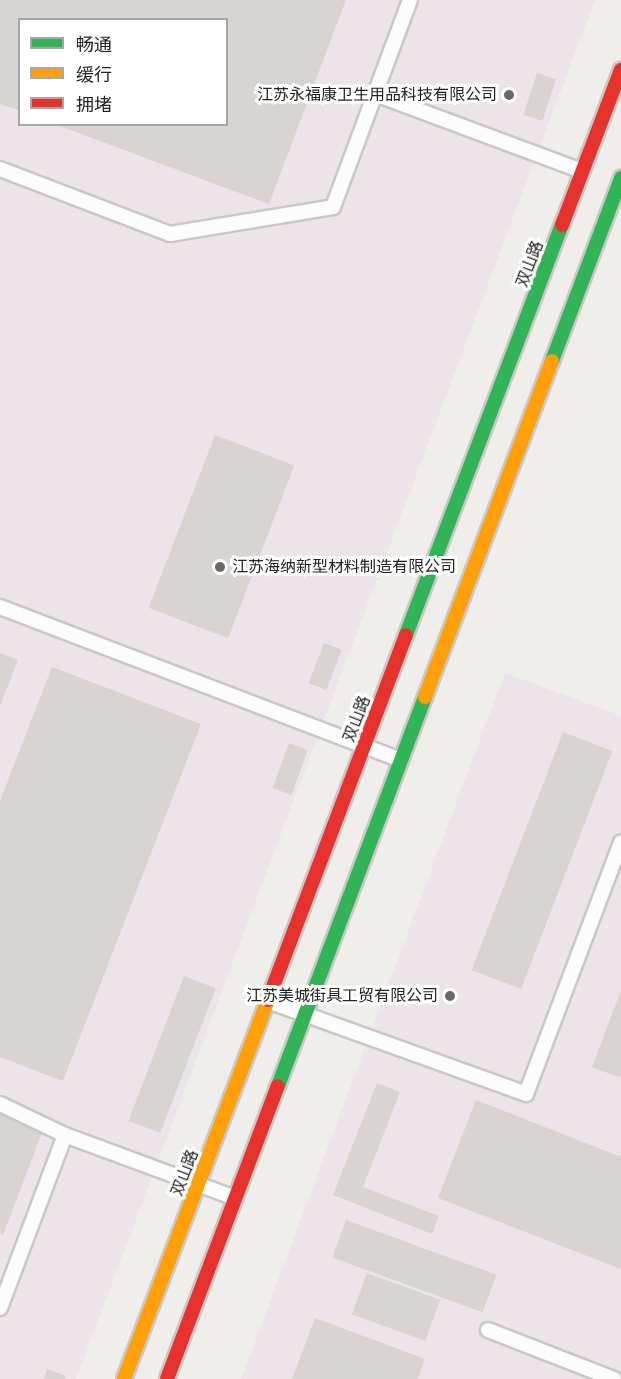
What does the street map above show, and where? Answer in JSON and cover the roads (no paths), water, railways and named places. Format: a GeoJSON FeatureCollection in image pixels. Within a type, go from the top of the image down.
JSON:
{"type":"FeatureCollection","features":[{"type":"Feature","properties":{"kind":"street","name":"双山路"},"geometry":{"type":"LineString","coordinates":[[124,1379],[621,70]]}},
{"type":"Feature","properties":{"kind":"street"},"geometry":{"type":"LineString","coordinates":[[167,1379],[621,178]]}},
{"type":"Feature","properties":{"kind":"lane"},"geometry":{"type":"LineString","coordinates":[[0,169],[170,234],[333,207],[410,0]]}},
{"type":"Feature","properties":{"kind":"lane"},"geometry":{"type":"LineString","coordinates":[[375,94],[582,171]]}},
{"type":"Feature","properties":{"kind":"lane"},"geometry":{"type":"LineString","coordinates":[[0,607],[401,760]]}},
{"type":"Feature","properties":{"kind":"lane"},"geometry":{"type":"LineString","coordinates":[[267,1001],[526,1094],[621,842]]}},
{"type":"Feature","properties":{"kind":"lane"},"geometry":{"type":"LineString","coordinates":[[0,1104],[65,1135],[235,1198]]}},
{"type":"Feature","properties":{"kind":"lane"},"geometry":{"type":"LineString","coordinates":[[0,1308],[65,1135]]}},
{"type":"Feature","properties":{"kind":"lane"},"geometry":{"type":"LineString","coordinates":[[488,1330],[614,1379]]}},
{"type":"Feature","properties":{"kind":"place","name":"江苏永福康卫生用品科技有限公司"},"geometry":{"type":"Point","coordinates":[509,95]}},
{"type":"Feature","properties":{"kind":"place","name":"江苏海纳新型材料制造有限公司"},"geometry":{"type":"Point","coordinates":[220,567]}},
{"type":"Feature","properties":{"kind":"place","name":"江苏美城街具工贸有限公司"},"geometry":{"type":"Point","coordinates":[450,996]}}]}
